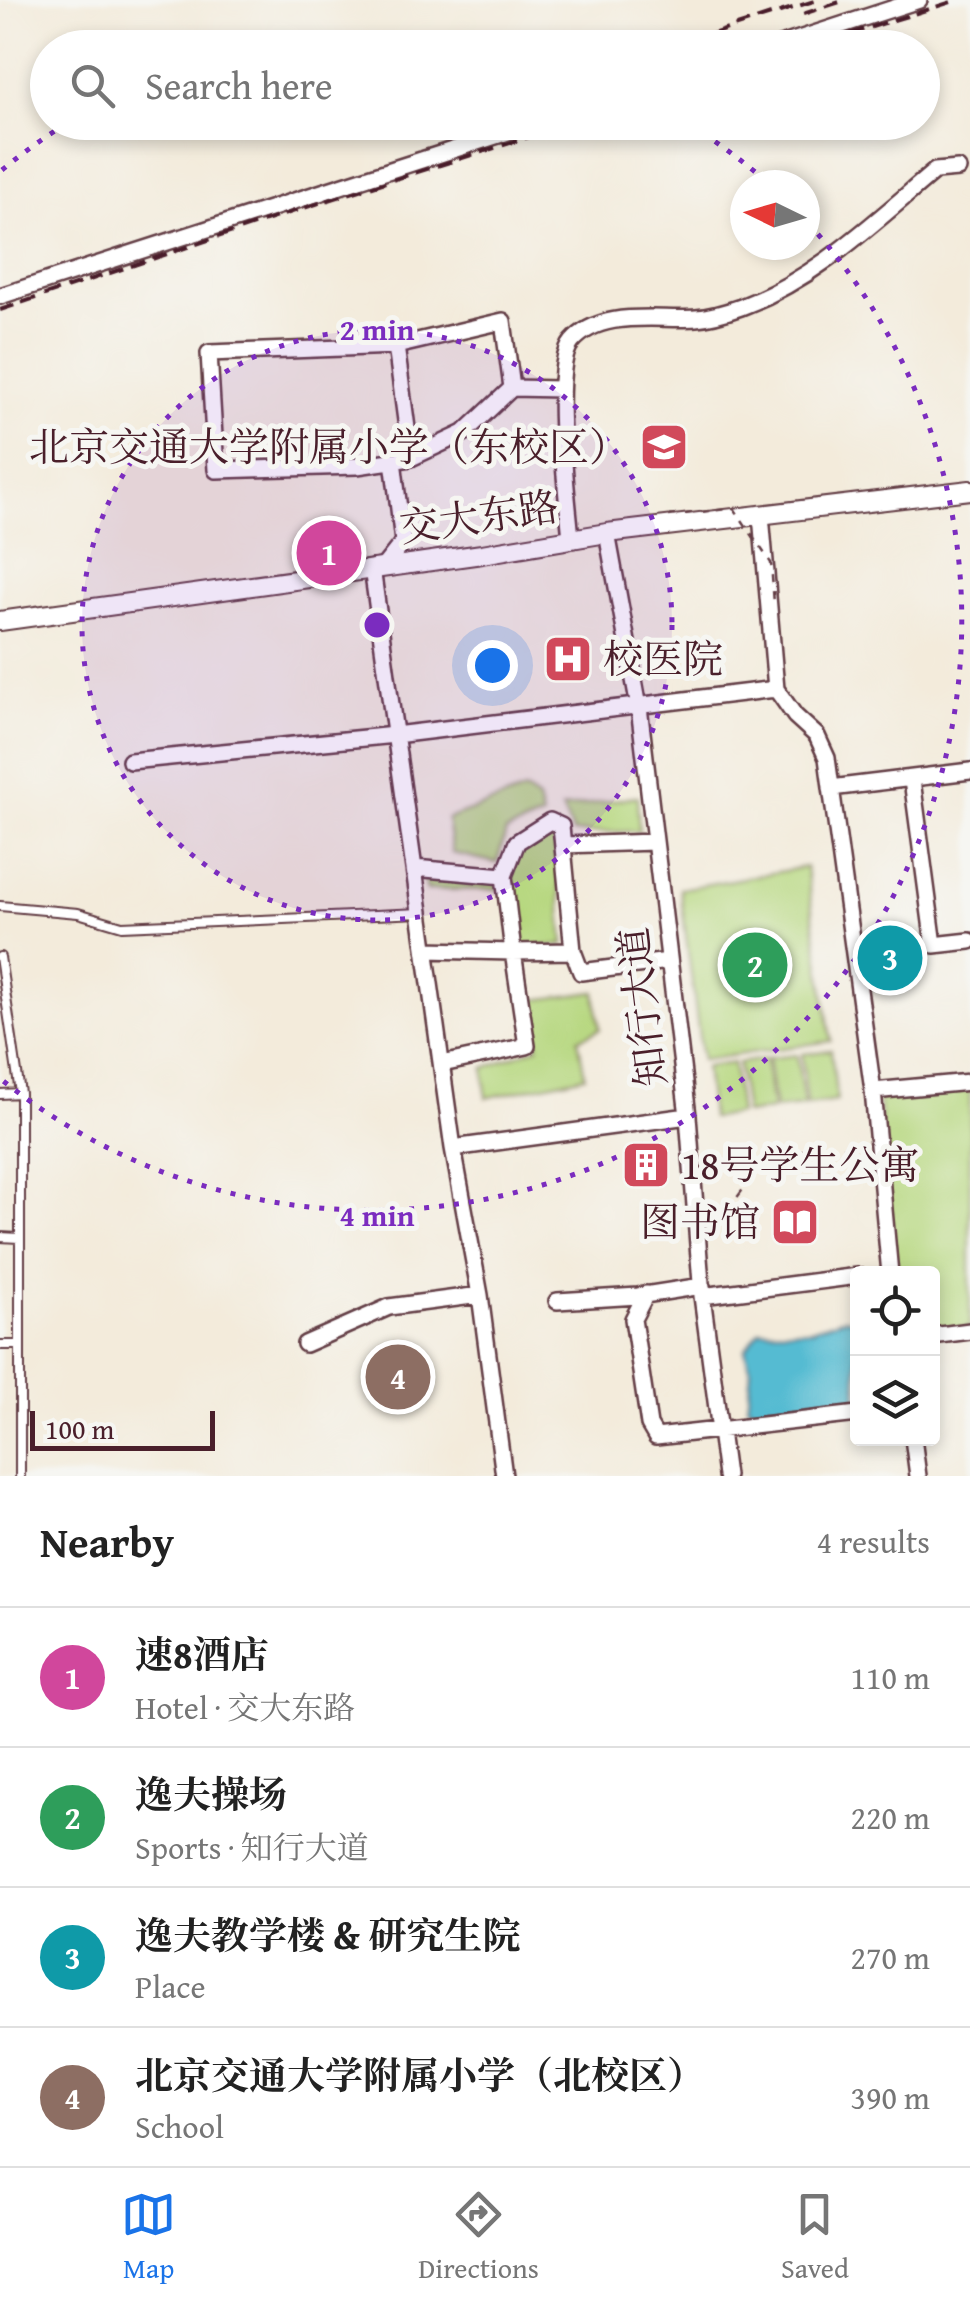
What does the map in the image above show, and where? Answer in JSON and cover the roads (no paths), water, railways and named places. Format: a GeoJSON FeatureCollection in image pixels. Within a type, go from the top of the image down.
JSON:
{"type":"FeatureCollection","features":[{"type":"Feature","properties":{"kind":"street"},"geometry":{"type":"LineString","coordinates":[[827,30],[919,0]]}},
{"type":"Feature","properties":{"kind":"street"},"geometry":{"type":"LineString","coordinates":[[0,296],[483,140]]}},
{"type":"Feature","properties":{"kind":"street"},"geometry":{"type":"LineString","coordinates":[[571,539],[560,388],[570,344],[590,328],[630,318],[697,318],[742,306],[817,269],[935,171],[958,169]]}},
{"type":"Feature","properties":{"kind":"street"},"geometry":{"type":"LineString","coordinates":[[512,388],[503,321],[396,346],[209,353],[216,470],[357,466],[411,458],[464,434],[512,388],[560,388]]}},
{"type":"Feature","properties":{"kind":"street"},"geometry":{"type":"LineString","coordinates":[[396,346],[411,458]]}},
{"type":"Feature","properties":{"kind":"street"},"geometry":{"type":"LineString","coordinates":[[393,460],[403,542],[378,567],[395,735],[504,1476]]}},
{"type":"Feature","properties":{"kind":"street","name":"交大东路"},"geometry":{"type":"LineString","coordinates":[[0,620],[607,533],[970,490]]}},
{"type":"Feature","properties":{"kind":"street"},"geometry":{"type":"LineString","coordinates":[[761,515],[776,689],[795,716],[817,736],[827,758],[832,788],[873,1091],[885,1266]]}},
{"type":"Feature","properties":{"kind":"street","name":"知行大道"},"geometry":{"type":"LineString","coordinates":[[607,533],[638,708],[655,842],[688,1116],[702,1291],[726,1476]]}},
{"type":"Feature","properties":{"kind":"street"},"geometry":{"type":"LineString","coordinates":[[130,761],[638,708],[776,689]]}},
{"type":"Feature","properties":{"kind":"street"},"geometry":{"type":"LineString","coordinates":[[832,788],[970,771]]}},
{"type":"Feature","properties":{"kind":"street"},"geometry":{"type":"LineString","coordinates":[[912,780],[934,945],[970,941]]}},
{"type":"Feature","properties":{"kind":"street"},"geometry":{"type":"LineString","coordinates":[[442,1064],[528,1046],[504,876],[517,842],[550,821],[561,826],[572,951],[581,972],[670,961]]}},
{"type":"Feature","properties":{"kind":"street"},"geometry":{"type":"LineString","coordinates":[[563,845],[655,842]]}},
{"type":"Feature","properties":{"kind":"street"},"geometry":{"type":"LineString","coordinates":[[414,868],[504,876]]}},
{"type":"Feature","properties":{"kind":"street"},"geometry":{"type":"LineString","coordinates":[[426,950],[572,951]]}},
{"type":"Feature","properties":{"kind":"street"},"geometry":{"type":"LineString","coordinates":[[873,1091],[970,1082]]}},
{"type":"Feature","properties":{"kind":"street"},"geometry":{"type":"LineString","coordinates":[[453,1148],[688,1116]]}},
{"type":"Feature","properties":{"kind":"street"},"geometry":{"type":"LineString","coordinates":[[557,1302],[850,1277]]}},
{"type":"Feature","properties":{"kind":"street"},"geometry":{"type":"LineString","coordinates":[[646,1294],[634,1319],[649,1426],[656,1437],[850,1415]]}},
{"type":"Feature","properties":{"kind":"street"},"geometry":{"type":"LineString","coordinates":[[306,1344],[389,1307],[480,1295]]}},
{"type":"Feature","properties":{"kind":"street"},"geometry":{"type":"LineString","coordinates":[[940,1335],[970,1331]]}},
{"type":"Feature","properties":{"kind":"street"},"geometry":{"type":"LineString","coordinates":[[914,1446],[918,1476]]}},
{"type":"Feature","properties":{"kind":"lane"},"geometry":{"type":"LineString","coordinates":[[0,906],[78,913],[122,926],[421,914]]}},
{"type":"Feature","properties":{"kind":"lane"},"geometry":{"type":"LineString","coordinates":[[0,957],[20,1093],[20,1476]]}},
{"type":"Feature","properties":{"kind":"lane"},"geometry":{"type":"LineString","coordinates":[[0,1094],[20,1093]]}},
{"type":"Feature","properties":{"kind":"lane"},"geometry":{"type":"LineString","coordinates":[[0,1237],[18,1238]]}},
{"type":"Feature","properties":{"kind":"lane"},"geometry":{"type":"LineString","coordinates":[[0,1346],[19,1345]]}},
{"type":"Feature","properties":{"kind":"water"},"geometry":{"type":"Polygon","coordinates":[[[850,1319],[850,1401],[788,1412],[747,1406],[751,1370],[745,1350],[760,1330],[811,1329],[850,1319]]]}},
{"type":"Feature","properties":{"kind":"railway"},"geometry":{"type":"LineString","coordinates":[[724,30],[817,0]]}},
{"type":"Feature","properties":{"kind":"railway"},"geometry":{"type":"LineString","coordinates":[[803,14],[846,0]]}},
{"type":"Feature","properties":{"kind":"railway"},"geometry":{"type":"LineString","coordinates":[[862,30],[958,0]]}},
{"type":"Feature","properties":{"kind":"railway"},"geometry":{"type":"LineString","coordinates":[[0,310],[520,140]]}},
{"type":"Feature","properties":{"kind":"place","name":"北京交通大学附属小学（东校区）"},"geometry":{"type":"Point","coordinates":[664,447]}},
{"type":"Feature","properties":{"kind":"place","name":"速8酒店"},"geometry":{"type":"Point","coordinates":[329,553]}},
{"type":"Feature","properties":{"kind":"place","name":"校医院"},"geometry":{"type":"Point","coordinates":[568,659]}},
{"type":"Feature","properties":{"kind":"place","name":"逸夫教学楼 & 研究生院"},"geometry":{"type":"Point","coordinates":[890,958]}},
{"type":"Feature","properties":{"kind":"place","name":"逸夫操场"},"geometry":{"type":"Point","coordinates":[755,965]}},
{"type":"Feature","properties":{"kind":"place","name":"18号学生公寓"},"geometry":{"type":"Point","coordinates":[646,1165]}},
{"type":"Feature","properties":{"kind":"place","name":"图书馆"},"geometry":{"type":"Point","coordinates":[795,1222]}},
{"type":"Feature","properties":{"kind":"place","name":"北京交通大学附属小学（北校区）"},"geometry":{"type":"Point","coordinates":[398,1377]}}]}
